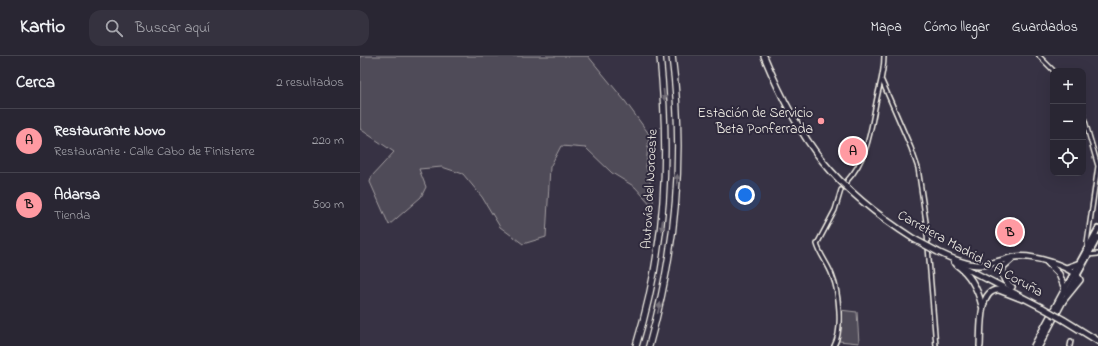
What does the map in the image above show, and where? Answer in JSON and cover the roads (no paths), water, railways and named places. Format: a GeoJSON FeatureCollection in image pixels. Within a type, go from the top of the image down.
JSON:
{"type":"FeatureCollection","features":[{"type":"Feature","properties":{"kind":"highway","name":"Autovía del Noroeste"},"geometry":{"type":"LineString","coordinates":[[636,346],[644,319],[656,264],[663,217],[666,136],[660,56]]}},
{"type":"Feature","properties":{"kind":"highway","name":"Autovía del Noroeste"},"geometry":{"type":"LineString","coordinates":[[650,346],[664,292],[670,256],[678,177],[678,110],[672,56]]}},
{"type":"Feature","properties":{"kind":"main road","name":"Carretera Madrid a A Coruña"},"geometry":{"type":"LineString","coordinates":[[764,56],[781,97],[802,134],[820,160],[852,194],[885,221],[914,240],[1043,308],[1098,341]]}},
{"type":"Feature","properties":{"kind":"main road"},"geometry":{"type":"LineString","coordinates":[[1034,346],[1098,229]]}},
{"type":"Feature","properties":{"kind":"main road"},"geometry":{"type":"LineString","coordinates":[[1063,281],[1066,275],[1074,274],[1088,255],[1098,237]]}},
{"type":"Feature","properties":{"kind":"main road"},"geometry":{"type":"LineString","coordinates":[[938,252],[977,265],[1016,257],[1034,257],[1066,268],[1074,274],[1079,279],[1079,283],[1063,301],[1039,346]]}},
{"type":"Feature","properties":{"kind":"main road"},"geometry":{"type":"LineString","coordinates":[[938,252],[959,267],[969,277],[975,286],[982,306],[980,346]]}},
{"type":"Feature","properties":{"kind":"main road"},"geometry":{"type":"LineString","coordinates":[[1016,257],[1003,267],[1003,279],[1043,308]]}},
{"type":"Feature","properties":{"kind":"main road"},"geometry":{"type":"LineString","coordinates":[[1046,262],[1056,271],[1063,281],[1065,289]]}},
{"type":"Feature","properties":{"kind":"main road"},"geometry":{"type":"LineString","coordinates":[[1066,268],[1080,263]]}},
{"type":"Feature","properties":{"kind":"main road"},"geometry":{"type":"LineString","coordinates":[[982,306],[989,294],[996,290],[1043,308]]}},
{"type":"Feature","properties":{"kind":"street"},"geometry":{"type":"LineString","coordinates":[[847,181],[866,149],[872,131],[879,89],[882,81],[884,56]]}},
{"type":"Feature","properties":{"kind":"street"},"geometry":{"type":"LineString","coordinates":[[1039,56],[1051,68]]}},
{"type":"Feature","properties":{"kind":"street"},"geometry":{"type":"LineString","coordinates":[[882,81],[918,168],[924,207],[936,346]]}},
{"type":"Feature","properties":{"kind":"street"},"geometry":{"type":"LineString","coordinates":[[1086,124],[1098,165],[1087,244],[1088,247]]}},
{"type":"Feature","properties":{"kind":"street"},"geometry":{"type":"LineString","coordinates":[[835,346],[838,330],[837,296],[832,276],[817,244],[835,210],[841,190]]}},
{"type":"Feature","properties":{"kind":"street"},"geometry":{"type":"LineString","coordinates":[[1088,255],[1098,254]]}},
{"type":"Feature","properties":{"kind":"street"},"geometry":{"type":"LineString","coordinates":[[1070,346],[1071,341]]}},
{"type":"Feature","properties":{"kind":"place","name":"Estación de Servicio Beta Ponferrada"},"geometry":{"type":"Point","coordinates":[821,121]}},
{"type":"Feature","properties":{"kind":"place","name":"Restaurante Novo"},"geometry":{"type":"Point","coordinates":[853,151]}},
{"type":"Feature","properties":{"kind":"place","name":"Adarsa"},"geometry":{"type":"Point","coordinates":[1010,232]}}]}
